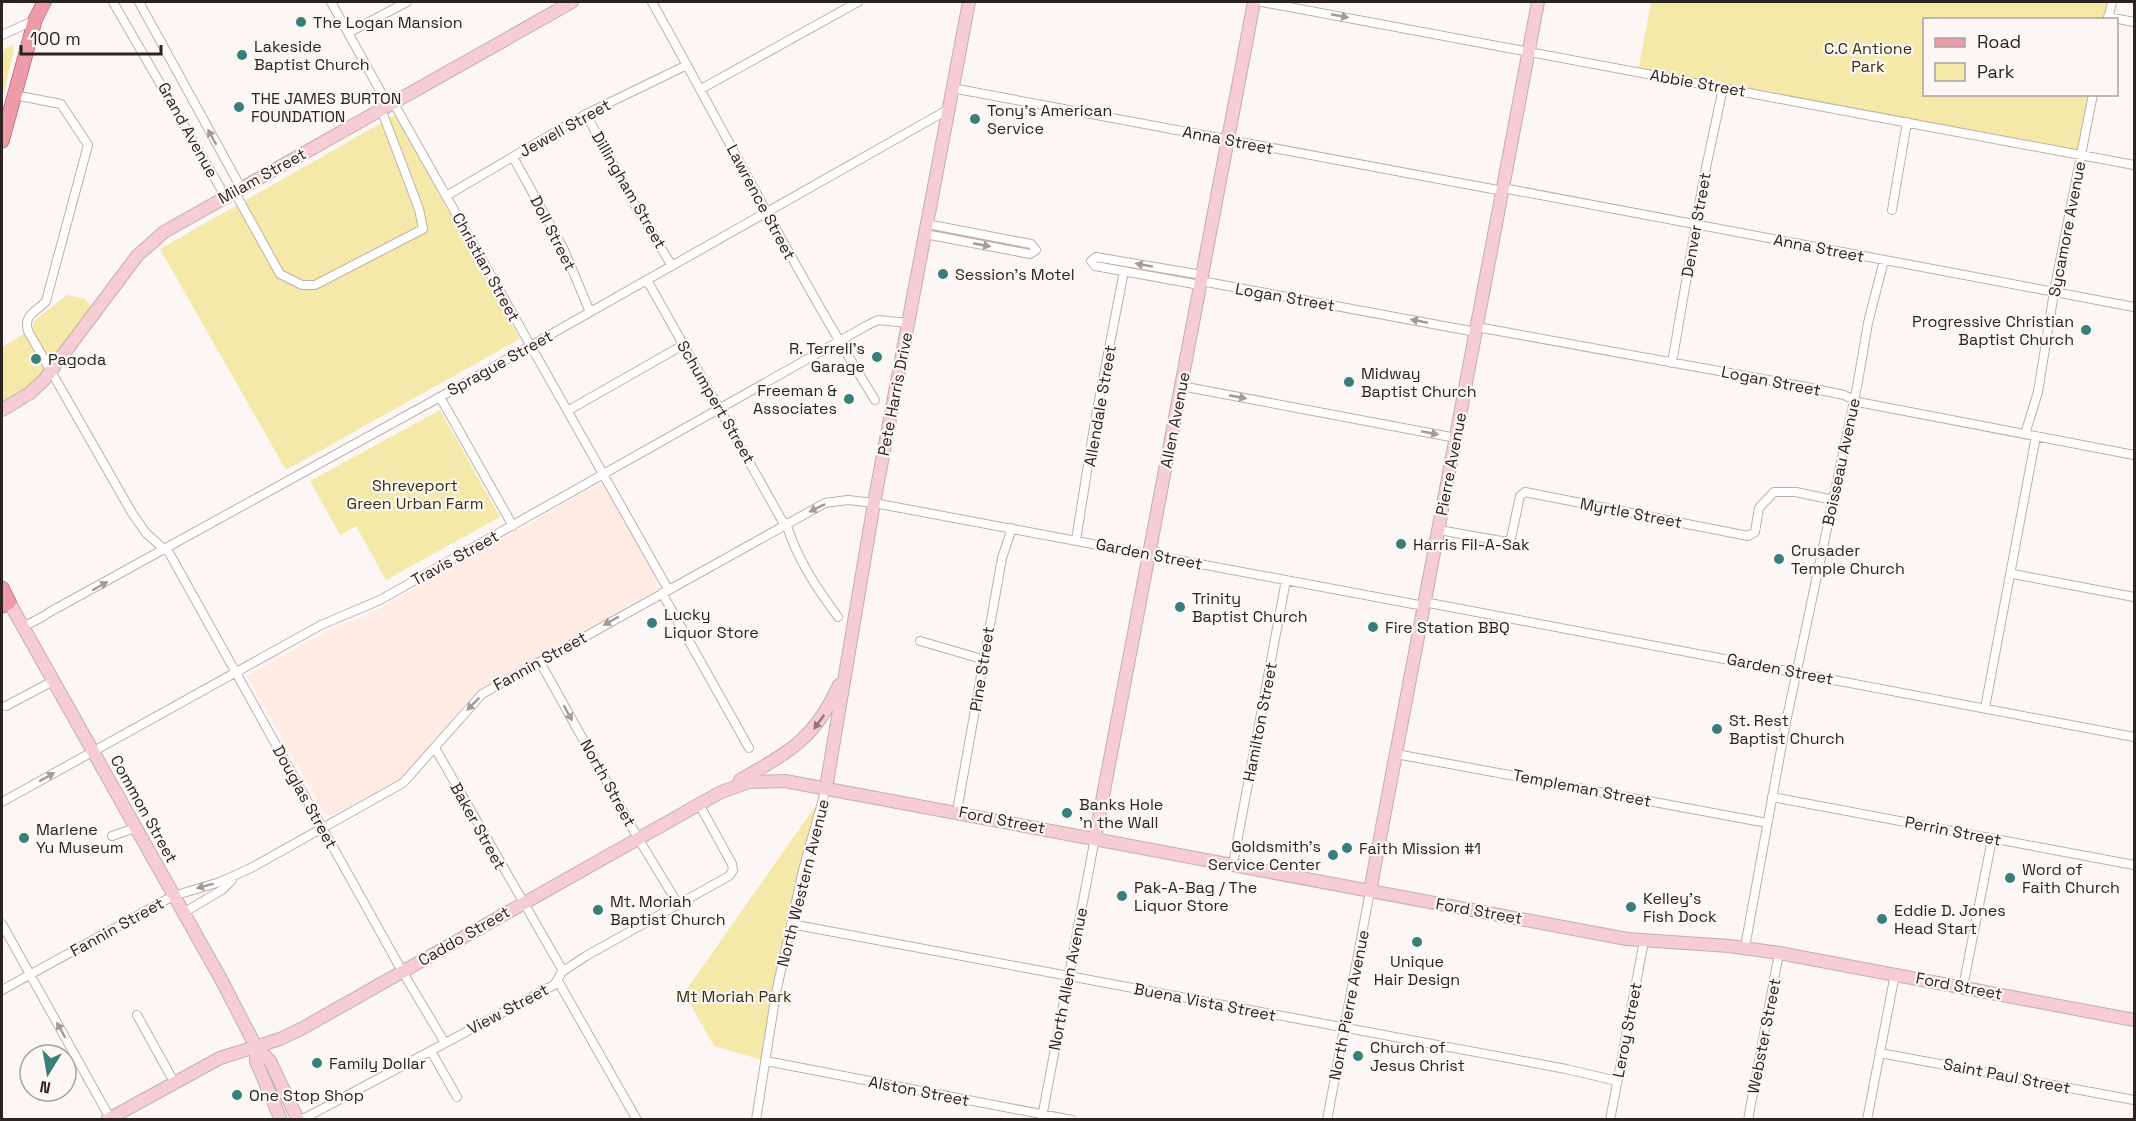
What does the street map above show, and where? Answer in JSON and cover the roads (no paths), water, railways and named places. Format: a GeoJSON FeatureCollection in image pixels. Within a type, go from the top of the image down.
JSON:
{"type":"FeatureCollection","features":[{"type":"Feature","properties":{"kind":"main road"},"geometry":{"type":"LineString","coordinates":[[2,141],[35,20],[44,2]]}},
{"type":"Feature","properties":{"kind":"main road","name":"Milam Street"},"geometry":{"type":"LineString","coordinates":[[2,410],[30,393],[52,370],[145,247],[174,225],[572,2]]}},
{"type":"Feature","properties":{"kind":"main road","name":"Pete Harris Drive"},"geometry":{"type":"LineString","coordinates":[[826,788],[874,503],[969,2]]}},
{"type":"Feature","properties":{"kind":"main road","name":"Allen Avenue"},"geometry":{"type":"LineString","coordinates":[[1095,838],[1254,2]]}},
{"type":"Feature","properties":{"kind":"main road","name":"Pierre Avenue"},"geometry":{"type":"LineString","coordinates":[[1370,891],[1539,2]]}},
{"type":"Feature","properties":{"kind":"main road","name":"Common Street"},"geometry":{"type":"LineString","coordinates":[[2,588],[5,604],[23,627],[256,1047],[270,1061],[300,1119]]}},
{"type":"Feature","properties":{"kind":"main road"},"geometry":{"type":"LineString","coordinates":[[722,792],[788,752],[809,735],[826,712],[846,670]]}},
{"type":"Feature","properties":{"kind":"main road","name":"Caddo Street"},"geometry":{"type":"LineString","coordinates":[[109,1119],[220,1058],[301,1029],[722,792],[749,782],[766,780],[826,788]]}},
{"type":"Feature","properties":{"kind":"main road","name":"Ford Street"},"geometry":{"type":"LineString","coordinates":[[826,788],[1644,941],[1745,947],[2134,1020]]}},
{"type":"Feature","properties":{"kind":"main road","name":"Common Street"},"geometry":{"type":"LineString","coordinates":[[256,1047],[256,1061],[281,1119]]}},
{"type":"Feature","properties":{"kind":"street","name":"Grand Avenue"},"geometry":{"type":"LineString","coordinates":[[113,2],[234,192]]}},
{"type":"Feature","properties":{"kind":"street","name":"Grand Avenue"},"geometry":{"type":"LineString","coordinates":[[139,2],[234,192]]}},
{"type":"Feature","properties":{"kind":"street"},"geometry":{"type":"LineString","coordinates":[[234,192],[280,274],[302,285],[315,285],[423,229],[387,105],[331,2]]}},
{"type":"Feature","properties":{"kind":"street"},"geometry":{"type":"LineString","coordinates":[[348,33],[407,2]]}},
{"type":"Feature","properties":{"kind":"street","name":"Lawrence Street"},"geometry":{"type":"LineString","coordinates":[[652,2],[768,212],[786,249],[875,400]]}},
{"type":"Feature","properties":{"kind":"street"},"geometry":{"type":"LineString","coordinates":[[701,89],[858,2]]}},
{"type":"Feature","properties":{"kind":"street","name":"Abbie Street"},"geometry":{"type":"LineString","coordinates":[[1262,2],[2134,165]]}},
{"type":"Feature","properties":{"kind":"street"},"geometry":{"type":"LineString","coordinates":[[2108,18],[2112,2]]}},
{"type":"Feature","properties":{"kind":"street"},"geometry":{"type":"LineString","coordinates":[[2,35],[35,20]]}},
{"type":"Feature","properties":{"kind":"street"},"geometry":{"type":"LineString","coordinates":[[2118,20],[2134,22]]}},
{"type":"Feature","properties":{"kind":"street","name":"Jewell Street"},"geometry":{"type":"LineString","coordinates":[[446,196],[586,114],[687,65]]}},
{"type":"Feature","properties":{"kind":"street","name":"Anna Street"},"geometry":{"type":"LineString","coordinates":[[952,88],[2134,307]]}},
{"type":"Feature","properties":{"kind":"street","name":"Denver Street"},"geometry":{"type":"LineString","coordinates":[[1672,363],[1698,225],[1704,177],[1723,88]]}},
{"type":"Feature","properties":{"kind":"street","name":"Douglas Street"},"geometry":{"type":"LineString","coordinates":[[14,95],[61,104],[88,145],[46,301],[27,321],[28,331],[132,513],[146,533],[166,550],[402,971],[446,1043]]}},
{"type":"Feature","properties":{"kind":"street","name":"Sycamore Avenue"},"geometry":{"type":"LineString","coordinates":[[2025,434],[2038,392],[2054,292],[2093,96]]}},
{"type":"Feature","properties":{"kind":"street","name":"Christian Street"},"geometry":{"type":"LineString","coordinates":[[387,105],[446,196],[569,410],[749,748]]}},
{"type":"Feature","properties":{"kind":"street","name":"Sprague Street"},"geometry":{"type":"LineString","coordinates":[[23,627],[440,397],[948,109]]}},
{"type":"Feature","properties":{"kind":"street","name":"Dillingham Street"},"geometry":{"type":"LineString","coordinates":[[586,114],[626,190],[672,266]]}},
{"type":"Feature","properties":{"kind":"street"},"geometry":{"type":"LineString","coordinates":[[1892,210],[1908,122]]}},
{"type":"Feature","properties":{"kind":"street","name":"Doll Street"},"geometry":{"type":"LineString","coordinates":[[513,157],[564,250],[590,312]]}},
{"type":"Feature","properties":{"kind":"street"},"geometry":{"type":"LineString","coordinates":[[926,229],[1031,244],[1036,250],[1030,254],[926,229]]}},
{"type":"Feature","properties":{"kind":"street","name":"Logan Street"},"geometry":{"type":"LineString","coordinates":[[1201,280],[1124,272],[1095,266],[1092,259],[1096,256],[1201,280],[1801,386],[1854,399],[2134,455]]}},
{"type":"Feature","properties":{"kind":"street","name":"Boisseau Avenue"},"geometry":{"type":"LineString","coordinates":[[1745,947],[1772,797],[1875,288],[1884,260]]}},
{"type":"Feature","properties":{"kind":"street","name":"Allendale Street"},"geometry":{"type":"LineString","coordinates":[[1076,540],[1095,421],[1124,272]]}},
{"type":"Feature","properties":{"kind":"street","name":"Schumpert Street"},"geometry":{"type":"LineString","coordinates":[[647,280],[785,524],[808,576],[838,617]]}},
{"type":"Feature","properties":{"kind":"street","name":"Travis Street"},"geometry":{"type":"LineString","coordinates":[[2,802],[321,625],[380,600],[878,320],[908,322]]}},
{"type":"Feature","properties":{"kind":"street"},"geometry":{"type":"LineString","coordinates":[[569,410],[683,345]]}},
{"type":"Feature","properties":{"kind":"street"},"geometry":{"type":"LineString","coordinates":[[1181,386],[1456,438]]}},
{"type":"Feature","properties":{"kind":"street"},"geometry":{"type":"LineString","coordinates":[[440,397],[513,526]]}},
{"type":"Feature","properties":{"kind":"street"},"geometry":{"type":"LineString","coordinates":[[1985,708],[2013,574],[2036,436]]}},
{"type":"Feature","properties":{"kind":"street","name":"Myrtle Street"},"geometry":{"type":"LineString","coordinates":[[1438,530],[1507,542],[1511,538],[1520,496],[1525,492],[1748,536],[1755,532],[1759,508],[1774,492],[1796,492],[1833,500]]}},
{"type":"Feature","properties":{"kind":"street","name":"Fannin Street"},"geometry":{"type":"LineString","coordinates":[[2,990],[173,896],[237,875],[403,783],[482,694],[665,591],[785,524],[835,501],[874,503]]}},
{"type":"Feature","properties":{"kind":"street","name":"Garden Street"},"geometry":{"type":"LineString","coordinates":[[874,503],[1798,672],[2134,736]]}},
{"type":"Feature","properties":{"kind":"street","name":"Pine Street"},"geometry":{"type":"LineString","coordinates":[[957,811],[982,659],[1002,558],[1012,528]]}},
{"type":"Feature","properties":{"kind":"street"},"geometry":{"type":"LineString","coordinates":[[2013,574],[2134,597]]}},
{"type":"Feature","properties":{"kind":"street","name":"Hamilton Street"},"geometry":{"type":"LineString","coordinates":[[1233,864],[1286,580]]}},
{"type":"Feature","properties":{"kind":"street"},"geometry":{"type":"LineString","coordinates":[[920,641],[982,659]]}},
{"type":"Feature","properties":{"kind":"street","name":"North Street"},"geometry":{"type":"LineString","coordinates":[[540,662],[638,838],[678,904]]}},
{"type":"Feature","properties":{"kind":"street"},"geometry":{"type":"LineString","coordinates":[[6,706],[53,681]]}},
{"type":"Feature","properties":{"kind":"street","name":"Baker Street"},"geometry":{"type":"LineString","coordinates":[[435,748],[563,971]]}},
{"type":"Feature","properties":{"kind":"street","name":"Templeman Street"},"geometry":{"type":"LineString","coordinates":[[1396,754],[1767,823]]}},
{"type":"Feature","properties":{"kind":"street","name":"North Western Avenue"},"geometry":{"type":"LineString","coordinates":[[756,1119],[776,993],[826,788]]}},
{"type":"Feature","properties":{"kind":"street","name":"Perrin Street"},"geometry":{"type":"LineString","coordinates":[[1772,797],[2134,866]]}},
{"type":"Feature","properties":{"kind":"street","name":"View Street"},"geometry":{"type":"LineString","coordinates":[[300,1119],[446,1043],[558,981],[563,971],[729,876],[733,870],[732,864],[699,804]]}},
{"type":"Feature","properties":{"kind":"street"},"geometry":{"type":"LineString","coordinates":[[112,836],[135,828]]}},
{"type":"Feature","properties":{"kind":"street","name":"North Allen Avenue"},"geometry":{"type":"LineString","coordinates":[[1042,1117],[1095,838]]}},
{"type":"Feature","properties":{"kind":"street"},"geometry":{"type":"LineString","coordinates":[[1963,987],[1992,839]]}},
{"type":"Feature","properties":{"kind":"street","name":"Fannin Street"},"geometry":{"type":"LineString","coordinates":[[183,913],[222,890],[237,875]]}},
{"type":"Feature","properties":{"kind":"street","name":"North Pierre Avenue"},"geometry":{"type":"LineString","coordinates":[[1327,1119],[1370,891]]}},
{"type":"Feature","properties":{"kind":"street"},"geometry":{"type":"LineString","coordinates":[[2,924],[109,1119]]}},
{"type":"Feature","properties":{"kind":"street","name":"Buena Vista Street"},"geometry":{"type":"LineString","coordinates":[[791,924],[1566,1069],[1617,1081]]}},
{"type":"Feature","properties":{"kind":"street","name":"Leroy Street"},"geometry":{"type":"LineString","coordinates":[[1610,1119],[1644,941]]}},
{"type":"Feature","properties":{"kind":"street","name":"Webster Street"},"geometry":{"type":"LineString","coordinates":[[1748,1119],[1779,953]]}},
{"type":"Feature","properties":{"kind":"street"},"geometry":{"type":"LineString","coordinates":[[1868,1119],[1895,974]]}},
{"type":"Feature","properties":{"kind":"street"},"geometry":{"type":"LineString","coordinates":[[558,981],[637,1119]]}},
{"type":"Feature","properties":{"kind":"street"},"geometry":{"type":"LineString","coordinates":[[136,1015],[174,1082]]}},
{"type":"Feature","properties":{"kind":"street"},"geometry":{"type":"LineString","coordinates":[[431,1050],[457,1097]]}},
{"type":"Feature","properties":{"kind":"street","name":"Saint Paul Street"},"geometry":{"type":"LineString","coordinates":[[1880,1053],[2134,1100]]}},
{"type":"Feature","properties":{"kind":"street","name":"Alston Street"},"geometry":{"type":"LineString","coordinates":[[766,1061],[1042,1117],[1072,1119]]}},
{"type":"Feature","properties":{"kind":"place","name":"The Logan Mansion"},"geometry":{"type":"Point","coordinates":[301,22]}},
{"type":"Feature","properties":{"kind":"place","name":"Lakeside Baptist Church"},"geometry":{"type":"Point","coordinates":[242,55]}},
{"type":"Feature","properties":{"kind":"place","name":"THE JAMES BURTON FOUNDATION"},"geometry":{"type":"Point","coordinates":[239,107]}},
{"type":"Feature","properties":{"kind":"place","name":"Tony's American Service"},"geometry":{"type":"Point","coordinates":[975,119]}},
{"type":"Feature","properties":{"kind":"place","name":"Session's Motel"},"geometry":{"type":"Point","coordinates":[943,274]}},
{"type":"Feature","properties":{"kind":"place","name":"Progressive Christian Baptist Church"},"geometry":{"type":"Point","coordinates":[2086,330]}},
{"type":"Feature","properties":{"kind":"place","name":"R. Terrell's Garage"},"geometry":{"type":"Point","coordinates":[877,357]}},
{"type":"Feature","properties":{"kind":"place","name":"Pagoda"},"geometry":{"type":"Point","coordinates":[36,359]}},
{"type":"Feature","properties":{"kind":"place","name":"Midway Baptist Church"},"geometry":{"type":"Point","coordinates":[1349,382]}},
{"type":"Feature","properties":{"kind":"place","name":"Freeman & Associates"},"geometry":{"type":"Point","coordinates":[849,399]}},
{"type":"Feature","properties":{"kind":"place","name":"Harris Fil-A-Sak"},"geometry":{"type":"Point","coordinates":[1401,544]}},
{"type":"Feature","properties":{"kind":"place","name":"Crusader Temple Church"},"geometry":{"type":"Point","coordinates":[1779,559]}},
{"type":"Feature","properties":{"kind":"place","name":"Trinity Baptist Church"},"geometry":{"type":"Point","coordinates":[1180,607]}},
{"type":"Feature","properties":{"kind":"place","name":"Lucky Liquor Store"},"geometry":{"type":"Point","coordinates":[652,623]}},
{"type":"Feature","properties":{"kind":"place","name":"Fire Station BBQ"},"geometry":{"type":"Point","coordinates":[1373,627]}},
{"type":"Feature","properties":{"kind":"place","name":"St. Rest Baptist Church"},"geometry":{"type":"Point","coordinates":[1717,729]}},
{"type":"Feature","properties":{"kind":"place","name":"Banks Hole 'n the Wall"},"geometry":{"type":"Point","coordinates":[1067,813]}},
{"type":"Feature","properties":{"kind":"place","name":"Marlene Yu Museum"},"geometry":{"type":"Point","coordinates":[24,838]}},
{"type":"Feature","properties":{"kind":"place","name":"Faith Mission #1"},"geometry":{"type":"Point","coordinates":[1347,848]}},
{"type":"Feature","properties":{"kind":"place","name":"Goldsmith's Service Center"},"geometry":{"type":"Point","coordinates":[1333,855]}},
{"type":"Feature","properties":{"kind":"place","name":"Word of Faith Church"},"geometry":{"type":"Point","coordinates":[2010,878]}},
{"type":"Feature","properties":{"kind":"place","name":"Pak-A-Bag / The Liquor Store"},"geometry":{"type":"Point","coordinates":[1122,896]}},
{"type":"Feature","properties":{"kind":"place","name":"Kelley's Fish Dock"},"geometry":{"type":"Point","coordinates":[1631,907]}},
{"type":"Feature","properties":{"kind":"place","name":"Mt. Moriah Baptist Church"},"geometry":{"type":"Point","coordinates":[598,910]}},
{"type":"Feature","properties":{"kind":"place","name":"Eddie D. Jones Head Start"},"geometry":{"type":"Point","coordinates":[1882,919]}},
{"type":"Feature","properties":{"kind":"place","name":"Unique Hair Design"},"geometry":{"type":"Point","coordinates":[1417,942]}},
{"type":"Feature","properties":{"kind":"place","name":"Church of Jesus Christ"},"geometry":{"type":"Point","coordinates":[1358,1056]}},
{"type":"Feature","properties":{"kind":"place","name":"Family Dollar"},"geometry":{"type":"Point","coordinates":[317,1063]}},
{"type":"Feature","properties":{"kind":"place","name":"One Stop Shop"},"geometry":{"type":"Point","coordinates":[237,1095]}},
{"type":"Feature","properties":{"kind":"park label","name":"C.C Antione Park"},"geometry":{"type":"Point","coordinates":[1868,57]}},
{"type":"Feature","properties":{"kind":"park label","name":"Shreveport Green Urban Farm"},"geometry":{"type":"Point","coordinates":[415,494]}},
{"type":"Feature","properties":{"kind":"park label","name":"Mt Moriah Park"},"geometry":{"type":"Point","coordinates":[734,996]}}]}
